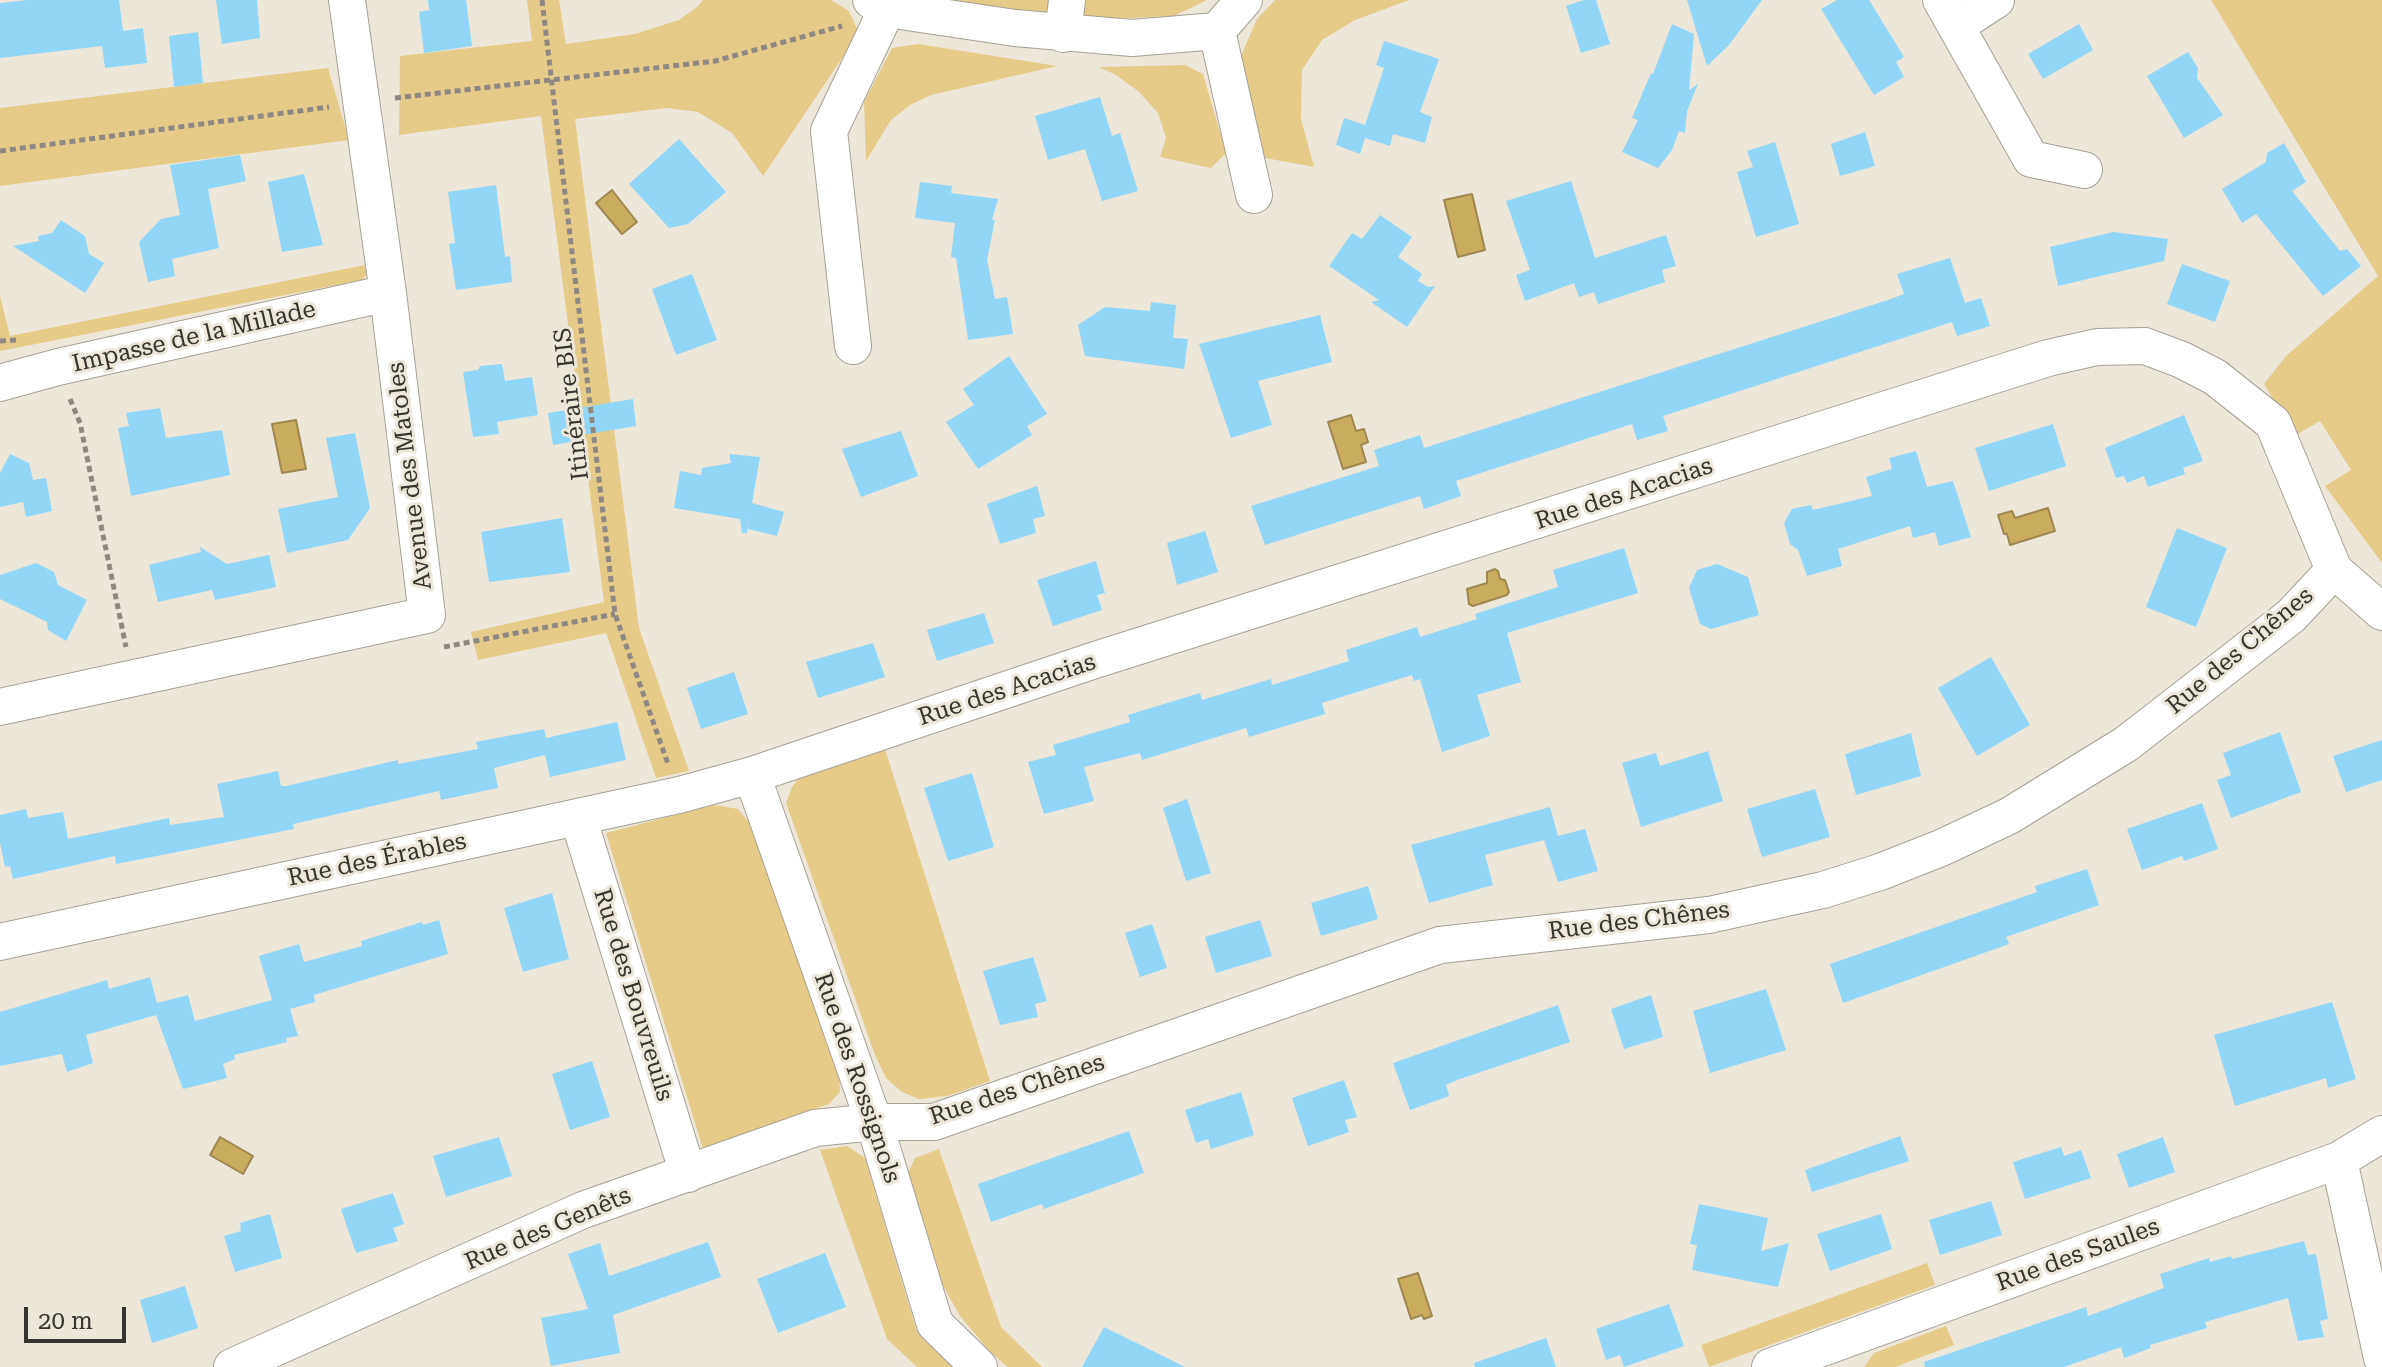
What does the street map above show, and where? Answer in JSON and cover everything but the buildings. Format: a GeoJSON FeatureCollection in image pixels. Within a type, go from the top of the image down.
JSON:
{"type":"FeatureCollection","features":[{"type":"Feature","properties":{"kind":"street","name":"Avenue des Matoles"},"geometry":{"type":"LineString","coordinates":[[0,707],[427,615],[388,293],[347,0]]}},
{"type":"Feature","properties":{"kind":"street"},"geometry":{"type":"LineString","coordinates":[[853,346],[829,131],[879,13],[1065,17],[1132,38],[1217,31],[1244,0]]}},
{"type":"Feature","properties":{"kind":"street"},"geometry":{"type":"LineString","coordinates":[[1996,0],[1949,13],[2031,159],[2084,170]]}},
{"type":"Feature","properties":{"kind":"street"},"geometry":{"type":"LineString","coordinates":[[1217,31],[1254,195]]}},
{"type":"Feature","properties":{"kind":"street","name":"Impasse de la Millade"},"geometry":{"type":"LineString","coordinates":[[0,383],[58,367],[388,293]]}},
{"type":"Feature","properties":{"kind":"street","name":"Rue des Acacias"},"geometry":{"type":"LineString","coordinates":[[752,775],[1092,661],[2048,358],[2097,347],[2145,346],[2182,360],[2215,377],[2273,423],[2334,570],[2382,612]]}},
{"type":"Feature","properties":{"kind":"street","name":"Rue des Chênes"},"geometry":{"type":"LineString","coordinates":[[874,1122],[934,1122],[1440,945],[1709,915],[1823,890],[1892,867],[2009,816],[2126,744],[2291,616],[2334,570]]}},
{"type":"Feature","properties":{"kind":"street","name":"Rue des Érables"},"geometry":{"type":"LineString","coordinates":[[0,942],[679,795],[752,775]]}},
{"type":"Feature","properties":{"kind":"street","name":"Rue des Rossignols"},"geometry":{"type":"LineString","coordinates":[[752,775],[874,1122],[935,1324],[979,1367]]}},
{"type":"Feature","properties":{"kind":"street","name":"Rue des Bouvreuils"},"geometry":{"type":"LineString","coordinates":[[578,817],[688,1174]]}},
{"type":"Feature","properties":{"kind":"street","name":"Rue des Genêts"},"geometry":{"type":"LineString","coordinates":[[232,1367],[583,1210],[815,1128],[874,1122]]}},
{"type":"Feature","properties":{"kind":"street","name":"Rue des Saules"},"geometry":{"type":"LineString","coordinates":[[1770,1367],[1838,1356],[2339,1160],[2382,1134]]}},
{"type":"Feature","properties":{"kind":"street"},"geometry":{"type":"LineString","coordinates":[[2339,1160],[2382,1358]]}},
{"type":"Feature","properties":{"kind":"path","name":"Itinéraire BIS"},"geometry":{"type":"LineString","coordinates":[[542,0],[615,614],[679,795]]}},
{"type":"Feature","properties":{"kind":"path"},"geometry":{"type":"LineString","coordinates":[[0,151],[361,102],[715,61],[879,13]]}},
{"type":"Feature","properties":{"kind":"path"},"geometry":{"type":"LineString","coordinates":[[58,367],[80,423],[132,679]]}},
{"type":"Feature","properties":{"kind":"path"},"geometry":{"type":"LineString","coordinates":[[427,615],[434,649],[615,614]]}},
{"type":"Feature","properties":{"kind":"shaded area"},"geometry":{"type":"Polygon","coordinates":[[[527,0],[559,0],[566,44],[635,34],[679,20],[703,0],[831,0],[849,11],[859,33],[763,176],[732,133],[698,112],[667,108],[575,119],[639,628],[689,771],[656,778],[606,633],[478,660],[471,632],[604,602],[541,116],[399,135],[400,56],[532,41],[527,0]]]}},
{"type":"Feature","properties":{"kind":"shaded area"},"geometry":{"type":"Polygon","coordinates":[[[939,0],[1207,0],[1174,16],[1108,19],[1016,12],[939,0]]]}},
{"type":"Feature","properties":{"kind":"shaded area"},"geometry":{"type":"Polygon","coordinates":[[[1275,0],[1409,0],[1355,20],[1322,40],[1302,70],[1301,119],[1314,167],[1265,158],[1249,110],[1240,58],[1257,19],[1275,0]]]}},
{"type":"Feature","properties":{"kind":"shaded area"},"geometry":{"type":"Polygon","coordinates":[[[2211,0],[2382,0],[2382,563],[2325,486],[2351,470],[2320,421],[2294,436],[2264,384],[2286,356],[2378,276],[2211,0]]]}},
{"type":"Feature","properties":{"kind":"shaded area"},"geometry":{"type":"Polygon","coordinates":[[[918,44],[1057,66],[931,95],[910,105],[891,120],[866,161],[864,102],[892,48],[918,44]]]}},
{"type":"Feature","properties":{"kind":"shaded area"},"geometry":{"type":"Polygon","coordinates":[[[1185,65],[1203,74],[1226,153],[1211,168],[1160,157],[1166,138],[1158,113],[1138,91],[1099,67],[1185,65]]]}},
{"type":"Feature","properties":{"kind":"shaded area"},"geometry":{"type":"Polygon","coordinates":[[[328,68],[349,140],[0,186],[0,108],[328,68]]]}},
{"type":"Feature","properties":{"kind":"shaded area"},"geometry":{"type":"Polygon","coordinates":[[[612,190],[637,222],[622,234],[596,203],[612,190]]]}},
{"type":"Feature","properties":{"kind":"shaded area"},"geometry":{"type":"Polygon","coordinates":[[[1472,194],[1485,250],[1458,257],[1444,200],[1472,194]]]}},
{"type":"Feature","properties":{"kind":"shaded area"},"geometry":{"type":"Polygon","coordinates":[[[365,265],[367,274],[362,280],[0,351],[0,296],[10,336],[365,265]]]}},
{"type":"Feature","properties":{"kind":"shaded area"},"geometry":{"type":"Polygon","coordinates":[[[1351,415],[1356,431],[1364,429],[1368,442],[1361,445],[1366,462],[1343,469],[1328,422],[1351,415]]]}},
{"type":"Feature","properties":{"kind":"shaded area"},"geometry":{"type":"Polygon","coordinates":[[[296,420],[306,469],[282,473],[272,424],[296,420]]]}},
{"type":"Feature","properties":{"kind":"shaded area"},"geometry":{"type":"Polygon","coordinates":[[[2048,508],[2055,531],[2010,545],[1998,515],[2012,511],[2015,518],[2048,508]]]}},
{"type":"Feature","properties":{"kind":"shaded area"},"geometry":{"type":"Polygon","coordinates":[[[1495,569],[1500,579],[1505,580],[1507,595],[1473,606],[1469,604],[1467,589],[1487,583],[1487,572],[1495,569]]]}},
{"type":"Feature","properties":{"kind":"shaded area"},"geometry":{"type":"Polygon","coordinates":[[[885,749],[990,1081],[947,1096],[919,1099],[902,1092],[886,1078],[875,1055],[786,803],[792,787],[802,774],[885,749]]]}},
{"type":"Feature","properties":{"kind":"shaded area"},"geometry":{"type":"Polygon","coordinates":[[[714,805],[738,809],[751,825],[839,1072],[840,1092],[829,1104],[703,1149],[606,833],[714,805]]]}},
{"type":"Feature","properties":{"kind":"shaded area"},"geometry":{"type":"Polygon","coordinates":[[[220,1137],[253,1156],[243,1174],[210,1155],[220,1137]]]}},
{"type":"Feature","properties":{"kind":"shaded area"},"geometry":{"type":"Polygon","coordinates":[[[847,1146],[865,1158],[916,1329],[956,1367],[917,1367],[887,1339],[820,1150],[847,1146]]]}},
{"type":"Feature","properties":{"kind":"shaded area"},"geometry":{"type":"Polygon","coordinates":[[[939,1149],[1001,1327],[1042,1367],[1008,1367],[991,1353],[960,1316],[942,1284],[908,1173],[915,1158],[939,1149]]]}},
{"type":"Feature","properties":{"kind":"shaded area"},"geometry":{"type":"Polygon","coordinates":[[[1927,1263],[1935,1285],[1709,1367],[1701,1345],[1927,1263]]]}},
{"type":"Feature","properties":{"kind":"shaded area"},"geometry":{"type":"Polygon","coordinates":[[[1418,1273],[1432,1316],[1424,1319],[1422,1315],[1411,1319],[1398,1279],[1418,1273]]]}},
{"type":"Feature","properties":{"kind":"shaded area"},"geometry":{"type":"Polygon","coordinates":[[[1946,1326],[1954,1345],[1895,1367],[1864,1367],[1874,1353],[1946,1326]]]}}]}
